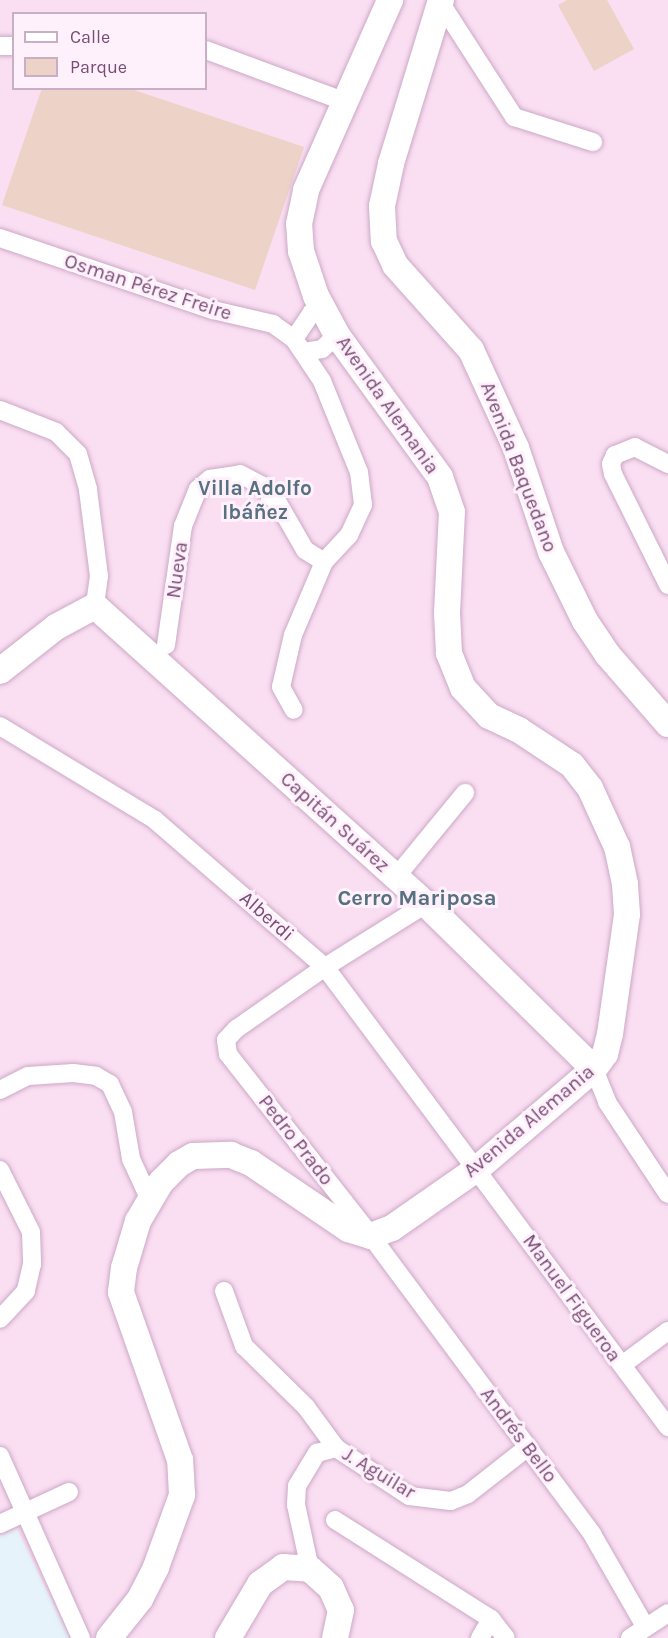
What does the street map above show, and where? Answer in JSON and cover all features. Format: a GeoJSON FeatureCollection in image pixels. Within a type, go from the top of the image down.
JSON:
{"type":"FeatureCollection","features":[{"type":"Feature","properties":{"kind":"main road","name":"Avenida Alemania"},"geometry":{"type":"LineString","coordinates":[[371,1236],[392,1228],[478,1168],[594,1069],[605,1054],[610,1034],[627,914],[626,884],[617,848],[590,788],[572,765],[519,730],[489,716],[463,688],[448,643],[452,512],[440,477],[338,335],[321,307],[301,251],[299,224],[311,175],[390,0]]}},
{"type":"Feature","properties":{"kind":"main road","name":"Avenida Baquedano"},"geometry":{"type":"LineString","coordinates":[[441,1],[391,164],[382,206],[384,241],[395,265],[471,350],[516,448],[551,552],[585,621],[607,654],[668,724]]}},
{"type":"Feature","properties":{"kind":"main road","name":"Capitán Suárez"},"geometry":{"type":"LineString","coordinates":[[95,606],[426,904],[594,1069]]}},
{"type":"Feature","properties":{"kind":"main road"},"geometry":{"type":"LineString","coordinates":[[0,670],[56,627],[95,606]]}},
{"type":"Feature","properties":{"kind":"main road"},"geometry":{"type":"LineString","coordinates":[[110,1638],[140,1599],[156,1567],[182,1495],[180,1460],[121,1292],[129,1245],[149,1198],[179,1164],[193,1156],[231,1155],[251,1163],[348,1229],[371,1236]]}},
{"type":"Feature","properties":{"kind":"main road"},"geometry":{"type":"LineString","coordinates":[[228,1638],[260,1584],[283,1567],[310,1569],[331,1588],[341,1610],[335,1638]]}},
{"type":"Feature","properties":{"kind":"street"},"geometry":{"type":"LineString","coordinates":[[441,1],[514,117],[593,142]]}},
{"type":"Feature","properties":{"kind":"street"},"geometry":{"type":"LineString","coordinates":[[207,50],[343,101]]}},
{"type":"Feature","properties":{"kind":"street","name":"Osman Pérez Freire"},"geometry":{"type":"LineString","coordinates":[[0,238],[213,310],[273,324],[299,345]]}},
{"type":"Feature","properties":{"kind":"street"},"geometry":{"type":"LineString","coordinates":[[299,345],[312,312],[321,307]]}},
{"type":"Feature","properties":{"kind":"street"},"geometry":{"type":"LineString","coordinates":[[299,345],[322,348],[338,335]]}},
{"type":"Feature","properties":{"kind":"street"},"geometry":{"type":"LineString","coordinates":[[294,710],[281,687],[293,635],[324,562],[340,548],[358,519],[362,486],[331,399],[299,345]]}},
{"type":"Feature","properties":{"kind":"street"},"geometry":{"type":"LineString","coordinates":[[0,410],[56,432],[78,454],[88,490],[99,576],[95,606]]}},
{"type":"Feature","properties":{"kind":"street"},"geometry":{"type":"LineString","coordinates":[[668,464],[634,447],[615,455],[611,464],[613,474],[668,585]]}},
{"type":"Feature","properties":{"kind":"street","name":"Nueva"},"geometry":{"type":"LineString","coordinates":[[166,645],[183,526],[198,489],[210,478],[240,474],[261,485],[278,503],[305,550],[324,562]]}},
{"type":"Feature","properties":{"kind":"street","name":"Alberdi"},"geometry":{"type":"LineString","coordinates":[[0,726],[155,820],[325,967],[478,1168]]}},
{"type":"Feature","properties":{"kind":"street"},"geometry":{"type":"LineString","coordinates":[[396,877],[465,793]]}},
{"type":"Feature","properties":{"kind":"street"},"geometry":{"type":"LineString","coordinates":[[325,967],[426,904]]}},
{"type":"Feature","properties":{"kind":"street","name":"Pedro Prado"},"geometry":{"type":"LineString","coordinates":[[325,967],[226,1040],[228,1054],[371,1236]]}},
{"type":"Feature","properties":{"kind":"street"},"geometry":{"type":"LineString","coordinates":[[594,1069],[607,1102],[668,1194]]}},
{"type":"Feature","properties":{"kind":"street"},"geometry":{"type":"LineString","coordinates":[[0,1090],[28,1076],[73,1072],[96,1076],[110,1084],[123,1112],[131,1159],[149,1198]]}},
{"type":"Feature","properties":{"kind":"street","name":"Manuel Figueroa"},"geometry":{"type":"LineString","coordinates":[[478,1168],[668,1427]]}},
{"type":"Feature","properties":{"kind":"street"},"geometry":{"type":"LineString","coordinates":[[0,1170],[31,1232],[32,1264],[26,1291],[0,1319]]}},
{"type":"Feature","properties":{"kind":"street","name":"Andrés Bello"},"geometry":{"type":"LineString","coordinates":[[371,1236],[592,1533],[645,1626]]}},
{"type":"Feature","properties":{"kind":"street","name":"J. Aguilar"},"geometry":{"type":"LineString","coordinates":[[224,1291],[244,1346],[306,1407],[336,1448],[409,1496],[451,1501],[468,1494],[528,1447]]}},
{"type":"Feature","properties":{"kind":"street"},"geometry":{"type":"LineString","coordinates":[[622,1365],[668,1331]]}},
{"type":"Feature","properties":{"kind":"street"},"geometry":{"type":"LineString","coordinates":[[310,1569],[296,1504],[297,1486],[317,1453],[336,1448]]}},
{"type":"Feature","properties":{"kind":"street"},"geometry":{"type":"LineString","coordinates":[[0,1456],[81,1638]]}},
{"type":"Feature","properties":{"kind":"street"},"geometry":{"type":"LineString","coordinates":[[0,1524],[69,1492]]}},
{"type":"Feature","properties":{"kind":"street"},"geometry":{"type":"LineString","coordinates":[[336,1520],[491,1619],[506,1638]]}},
{"type":"Feature","properties":{"kind":"street"},"geometry":{"type":"LineString","coordinates":[[630,1638],[668,1613]]}},
{"type":"Feature","properties":{"kind":"street"},"geometry":{"type":"LineString","coordinates":[[480,1638],[491,1619]]}},
{"type":"Feature","properties":{"kind":"shaded area"},"geometry":{"type":"Polygon","coordinates":[[[0,0],[668,0],[668,1638],[0,1638],[0,0]]]}},
{"type":"Feature","properties":{"kind":"shaded area"},"geometry":{"type":"Polygon","coordinates":[[[17,1529],[70,1638],[0,1638],[0,1536],[17,1529]]]}},
{"type":"Feature","properties":{"kind":"green space"},"geometry":{"type":"Polygon","coordinates":[[[567,0],[607,0],[634,49],[594,71],[558,5],[567,0]]]}},
{"type":"Feature","properties":{"kind":"green space"},"geometry":{"type":"Polygon","coordinates":[[[41,90],[134,90],[304,147],[255,290],[2,205],[41,90]]]}},
{"type":"Feature","properties":{"kind":"district","name":"Villa Adolfo Ibáñez"},"geometry":{"type":"Point","coordinates":[255,500]}},
{"type":"Feature","properties":{"kind":"district","name":"Cerro Mariposa"},"geometry":{"type":"Point","coordinates":[417,899]}}]}
